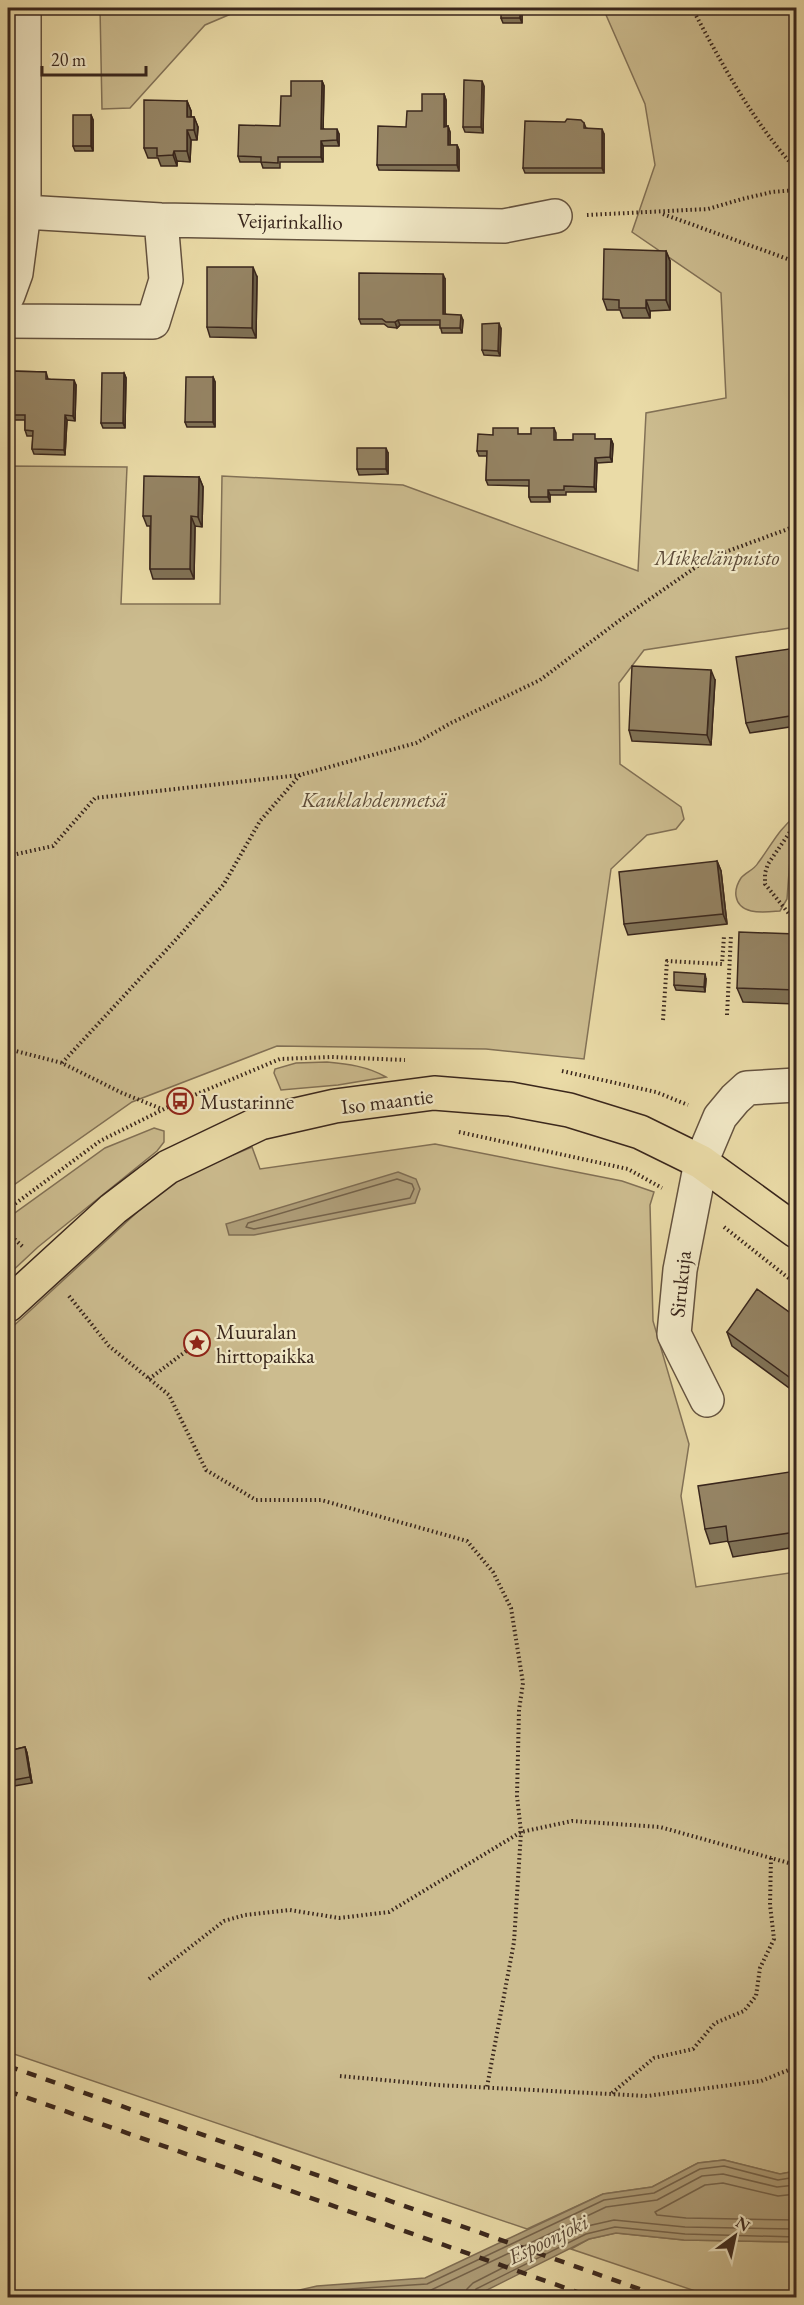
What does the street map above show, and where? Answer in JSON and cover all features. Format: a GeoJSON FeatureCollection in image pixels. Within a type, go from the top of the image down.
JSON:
{"type":"FeatureCollection","features":[{"type":"Feature","properties":{"kind":"main road","name":"Iso maantie"},"geometry":{"type":"LineString","coordinates":[[8,1305],[113,1209],[168,1167],[260,1124],[335,1106],[434,1094],[510,1099],[569,1110],[640,1132],[701,1162],[796,1231]]}},
{"type":"Feature","properties":{"kind":"street"},"geometry":{"type":"LineString","coordinates":[[8,295],[16,273],[24,213],[24,8]]}},
{"type":"Feature","properties":{"kind":"street","name":"Veijarinkallio"},"geometry":{"type":"LineString","coordinates":[[24,213],[161,220],[504,226],[555,216]]}},
{"type":"Feature","properties":{"kind":"street"},"geometry":{"type":"LineString","coordinates":[[8,321],[153,322],[166,280],[161,220]]}},
{"type":"Feature","properties":{"kind":"street","name":"Sirukuja"},"geometry":{"type":"LineString","coordinates":[[707,1400],[674,1334],[680,1270],[701,1162],[720,1117],[747,1088],[796,1085]]}},
{"type":"Feature","properties":{"kind":"path"},"geometry":{"type":"LineString","coordinates":[[692,8],[727,74],[777,149],[796,169]]}},
{"type":"Feature","properties":{"kind":"path"},"geometry":{"type":"LineString","coordinates":[[555,216],[708,209],[762,194],[796,190]]}},
{"type":"Feature","properties":{"kind":"path"},"geometry":{"type":"LineString","coordinates":[[659,212],[796,262]]}},
{"type":"Feature","properties":{"kind":"path"},"geometry":{"type":"LineString","coordinates":[[8,856],[53,846],[95,798],[300,775],[416,743],[451,723],[540,680],[624,617],[709,558],[796,526]]}},
{"type":"Feature","properties":{"kind":"path"},"geometry":{"type":"LineString","coordinates":[[62,1064],[224,884],[260,821],[300,775]]}},
{"type":"Feature","properties":{"kind":"path"},"geometry":{"type":"LineString","coordinates":[[794,920],[765,884],[765,873],[796,826]]}},
{"type":"Feature","properties":{"kind":"path"},"geometry":{"type":"LineString","coordinates":[[727,1015],[731,935]]}},
{"type":"Feature","properties":{"kind":"path"},"geometry":{"type":"LineString","coordinates":[[663,1020],[667,961],[722,964],[724,936]]}},
{"type":"Feature","properties":{"kind":"path"},"geometry":{"type":"LineString","coordinates":[[8,1049],[62,1064],[122,1093],[163,1109]]}},
{"type":"Feature","properties":{"kind":"path"},"geometry":{"type":"LineString","coordinates":[[448,1129],[628,1169],[691,1205],[745,1242],[796,1284]]}},
{"type":"Feature","properties":{"kind":"path"},"geometry":{"type":"LineString","coordinates":[[8,1233],[47,1269],[109,1346],[169,1395],[206,1470],[256,1500],[321,1500],[467,1540],[493,1572],[511,1608],[523,1683],[519,1710],[517,1796],[521,1832],[514,1941],[487,2087]]}},
{"type":"Feature","properties":{"kind":"path"},"geometry":{"type":"LineString","coordinates":[[149,1379],[197,1343]]}},
{"type":"Feature","properties":{"kind":"path"},"geometry":{"type":"LineString","coordinates":[[149,1979],[224,1922],[245,1915],[290,1910],[339,1918],[389,1912],[521,1832],[572,1821],[660,1827],[796,1865]]}},
{"type":"Feature","properties":{"kind":"path"},"geometry":{"type":"LineString","coordinates":[[612,2094],[654,2058],[693,2049],[715,2023],[744,2011],[756,1996],[760,1968],[774,1939],[770,1905],[771,1857]]}},
{"type":"Feature","properties":{"kind":"path"},"geometry":{"type":"LineString","coordinates":[[340,2076],[437,2085],[647,2096],[761,2081],[796,2067]]}},
{"type":"Feature","properties":{"kind":"green space"},"geometry":{"type":"Polygon","coordinates":[[[100,8],[245,8],[205,25],[130,108],[102,109],[100,8]]]}},
{"type":"Feature","properties":{"kind":"green space","name":"Kauklahdenmetsä"},"geometry":{"type":"Polygon","coordinates":[[[603,8],[796,8],[796,627],[644,650],[619,683],[620,764],[681,807],[684,819],[676,829],[647,835],[611,869],[584,1059],[486,1049],[277,1046],[132,1102],[8,1189],[8,466],[127,467],[121,604],[220,604],[222,476],[403,485],[638,571],[646,413],[726,398],[721,293],[632,232],[655,165],[645,104],[603,8]]]}},
{"type":"Feature","properties":{"kind":"green space"},"geometry":{"type":"Polygon","coordinates":[[[796,816],[796,847],[790,859],[787,899],[780,911],[747,910],[738,902],[736,893],[740,880],[756,865],[780,832],[796,816]]]}},
{"type":"Feature","properties":{"kind":"green space"},"geometry":{"type":"Polygon","coordinates":[[[327,1062],[364,1068],[386,1077],[338,1085],[281,1090],[274,1073],[275,1069],[296,1063],[327,1062]]]}},
{"type":"Feature","properties":{"kind":"green space"},"geometry":{"type":"Polygon","coordinates":[[[154,1128],[164,1131],[164,1142],[157,1151],[38,1247],[8,1275],[8,1218],[105,1148],[154,1128]]]}},
{"type":"Feature","properties":{"kind":"green space"},"geometry":{"type":"Polygon","coordinates":[[[435,1144],[622,1181],[654,1192],[650,1205],[653,1321],[689,1444],[681,1496],[696,1587],[796,1572],[796,2171],[780,2174],[724,2160],[698,2163],[652,2187],[603,2194],[527,2229],[8,2052],[8,1331],[171,1181],[252,1147],[260,1169],[435,1144]]]}},
{"type":"Feature","properties":{"kind":"green space"},"geometry":{"type":"Polygon","coordinates":[[[616,2233],[684,2240],[796,2242],[796,2297],[713,2297],[571,2249],[589,2239],[616,2233]]]}},
{"type":"Feature","properties":{"kind":"water"},"geometry":{"type":"Polygon","coordinates":[[[398,1172],[416,1179],[420,1189],[415,1203],[254,1235],[229,1235],[226,1224],[398,1172]]]}},
{"type":"Feature","properties":{"kind":"water","name":"Espoonjoki"},"geometry":{"type":"Polygon","coordinates":[[[724,2160],[780,2174],[796,2171],[796,2242],[684,2240],[616,2233],[589,2239],[473,2297],[269,2297],[317,2286],[425,2278],[603,2194],[652,2187],[698,2163],[724,2160]]]}},
{"type":"Feature","properties":{"kind":"building"},"geometry":{"type":"Polygon","coordinates":[[[501,8],[520,8],[520,18],[501,18],[501,8]]]}},
{"type":"Feature","properties":{"kind":"building"},"geometry":{"type":"Polygon","coordinates":[[[464,80],[482,81],[481,127],[463,127],[464,80]]]}},
{"type":"Feature","properties":{"kind":"building"},"geometry":{"type":"Polygon","coordinates":[[[291,81],[322,81],[321,129],[337,129],[337,140],[321,141],[321,157],[278,157],[278,163],[261,162],[261,157],[238,156],[239,125],[280,126],[281,96],[291,96],[291,81]]]}},
{"type":"Feature","properties":{"kind":"building"},"geometry":{"type":"Polygon","coordinates":[[[422,94],[444,94],[444,127],[448,126],[448,145],[457,145],[457,165],[377,165],[378,126],[406,127],[407,111],[422,111],[422,94]]]}},
{"type":"Feature","properties":{"kind":"building"},"geometry":{"type":"Polygon","coordinates":[[[144,100],[187,101],[187,117],[194,117],[194,130],[187,130],[187,151],[174,151],[173,155],[157,156],[157,148],[144,148],[144,100]]]}},
{"type":"Feature","properties":{"kind":"building"},"geometry":{"type":"Polygon","coordinates":[[[73,115],[91,115],[91,146],[73,146],[73,115]]]}},
{"type":"Feature","properties":{"kind":"building"},"geometry":{"type":"Polygon","coordinates":[[[567,119],[581,120],[584,128],[602,129],[602,168],[523,168],[525,121],[565,122],[567,119]]]}},
{"type":"Feature","properties":{"kind":"building"},"geometry":{"type":"Polygon","coordinates":[[[604,249],[666,251],[666,300],[646,300],[646,308],[619,308],[619,300],[603,299],[604,249]]]}},
{"type":"Feature","properties":{"kind":"building"},"geometry":{"type":"Polygon","coordinates":[[[207,267],[253,267],[252,328],[207,327],[207,267]]]}},
{"type":"Feature","properties":{"kind":"building"},"geometry":{"type":"Polygon","coordinates":[[[359,273],[443,274],[443,314],[461,315],[460,328],[440,328],[440,320],[386,322],[382,319],[359,319],[359,273]]]}},
{"type":"Feature","properties":{"kind":"building"},"geometry":{"type":"Polygon","coordinates":[[[499,323],[498,351],[482,350],[482,324],[499,323]]]}},
{"type":"Feature","properties":{"kind":"building"},"geometry":{"type":"Polygon","coordinates":[[[8,371],[46,372],[46,379],[74,380],[73,416],[65,415],[64,450],[32,449],[33,431],[25,430],[25,415],[8,415],[8,371]]]}},
{"type":"Feature","properties":{"kind":"building"},"geometry":{"type":"Polygon","coordinates":[[[102,373],[124,373],[123,423],[101,423],[102,373]]]}},
{"type":"Feature","properties":{"kind":"building"},"geometry":{"type":"Polygon","coordinates":[[[186,377],[213,377],[213,422],[185,422],[186,377]]]}},
{"type":"Feature","properties":{"kind":"building"},"geometry":{"type":"Polygon","coordinates":[[[493,428],[518,428],[518,434],[531,434],[531,428],[554,428],[554,440],[573,440],[573,434],[595,434],[595,439],[611,439],[610,457],[595,458],[594,487],[564,486],[564,490],[548,490],[548,497],[529,497],[529,480],[486,480],[487,451],[477,451],[478,434],[493,435],[493,428]]]}},
{"type":"Feature","properties":{"kind":"building"},"geometry":{"type":"Polygon","coordinates":[[[357,448],[386,448],[386,469],[357,469],[357,448]]]}},
{"type":"Feature","properties":{"kind":"building"},"geometry":{"type":"Polygon","coordinates":[[[144,476],[199,477],[198,517],[191,516],[190,569],[150,569],[151,516],[143,516],[144,476]]]}},
{"type":"Feature","properties":{"kind":"building"},"geometry":{"type":"Polygon","coordinates":[[[796,648],[796,715],[746,723],[736,657],[796,648]]]}},
{"type":"Feature","properties":{"kind":"building"},"geometry":{"type":"Polygon","coordinates":[[[632,666],[711,670],[707,735],[629,730],[632,666]]]}},
{"type":"Feature","properties":{"kind":"building"},"geometry":{"type":"Polygon","coordinates":[[[717,861],[723,914],[624,924],[619,872],[717,861]]]}},
{"type":"Feature","properties":{"kind":"building"},"geometry":{"type":"Polygon","coordinates":[[[739,932],[796,934],[796,990],[737,988],[739,932]]]}},
{"type":"Feature","properties":{"kind":"building"},"geometry":{"type":"Polygon","coordinates":[[[674,972],[705,974],[704,987],[674,985],[674,972]]]}},
{"type":"Feature","properties":{"kind":"building"},"geometry":{"type":"Polygon","coordinates":[[[757,1289],[796,1317],[796,1382],[727,1332],[757,1289]]]}},
{"type":"Feature","properties":{"kind":"building"},"geometry":{"type":"Polygon","coordinates":[[[796,1471],[796,1532],[728,1542],[726,1526],[705,1529],[698,1486],[796,1471]]]}},
{"type":"Feature","properties":{"kind":"building"},"geometry":{"type":"Polygon","coordinates":[[[25,1747],[30,1777],[8,1781],[8,1751],[25,1747]]]}},
{"type":"Feature","properties":{"kind":"railway"},"geometry":{"type":"LineString","coordinates":[[8,2066],[665,2298]]}},
{"type":"Feature","properties":{"kind":"railway"},"geometry":{"type":"LineString","coordinates":[[8,2091],[594,2298]]}},
{"type":"Feature","properties":{"kind":"place","name":"Mustarinne"},"geometry":{"type":"Point","coordinates":[180,1101]}},
{"type":"Feature","properties":{"kind":"place","name":"Muuralan hirttopaikka"},"geometry":{"type":"Point","coordinates":[197,1343]}},
{"type":"Feature","properties":{"kind":"park label","name":"Mikkelänpuisto"},"geometry":{"type":"Point","coordinates":[717,557]}}]}
